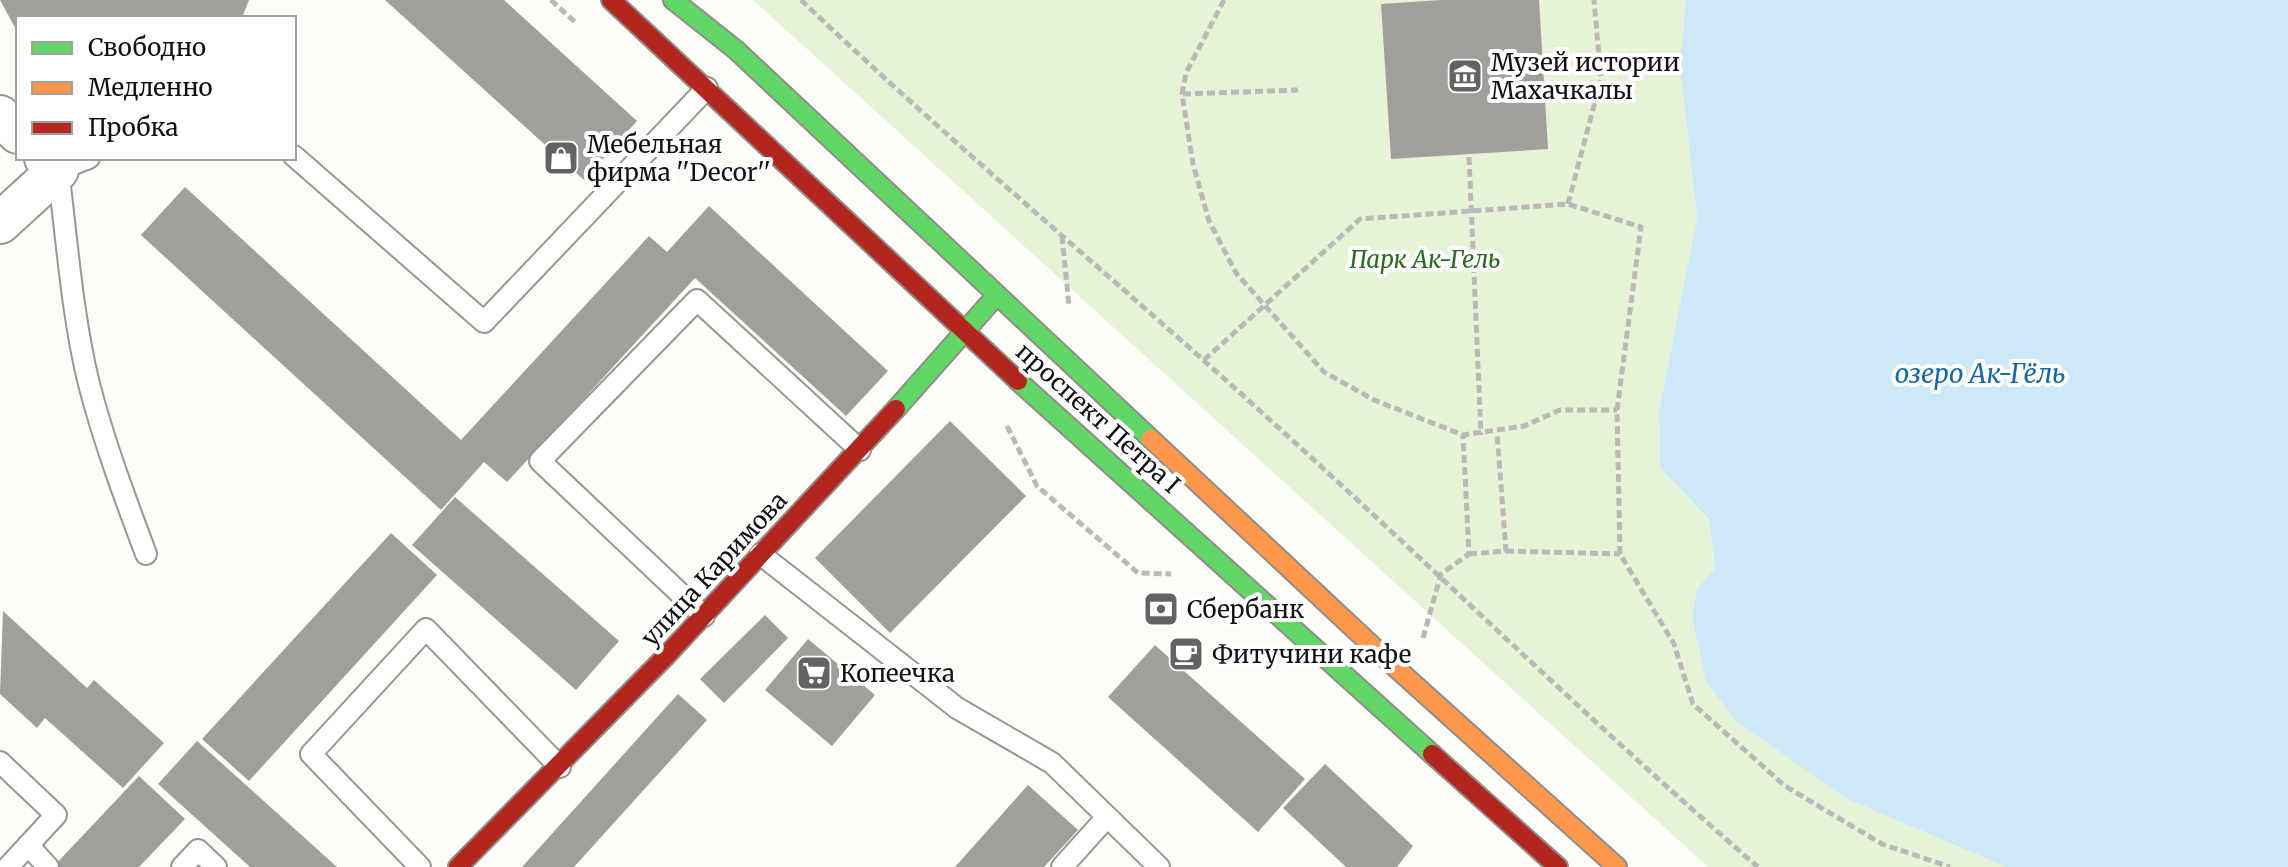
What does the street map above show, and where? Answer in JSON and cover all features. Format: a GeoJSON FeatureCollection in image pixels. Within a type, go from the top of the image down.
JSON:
{"type":"FeatureCollection","features":[{"type":"Feature","properties":{"kind":"main road","name":"проспект Петра I"},"geometry":{"type":"LineString","coordinates":[[611,0],[965,333],[1558,867]]}},
{"type":"Feature","properties":{"kind":"main road","name":"проспект Петра I"},"geometry":{"type":"LineString","coordinates":[[673,0],[736,50],[1395,667],[1617,867]]}},
{"type":"Feature","properties":{"kind":"main road","name":"улица Каримова"},"geometry":{"type":"LineString","coordinates":[[458,867],[560,767],[704,616],[860,450],[996,296]]}},
{"type":"Feature","properties":{"kind":"street"},"geometry":{"type":"LineString","coordinates":[[0,116],[16,131]]}},
{"type":"Feature","properties":{"kind":"street"},"geometry":{"type":"LineString","coordinates":[[0,223],[64,162]]}},
{"type":"Feature","properties":{"kind":"lane"},"geometry":{"type":"LineString","coordinates":[[296,158],[484,322],[707,88]]}},
{"type":"Feature","properties":{"kind":"lane"},"geometry":{"type":"LineString","coordinates":[[64,162],[88,382],[115,471],[146,554]]}},
{"type":"Feature","properties":{"kind":"lane"},"geometry":{"type":"LineString","coordinates":[[704,616],[540,461],[697,300],[860,450]]}},
{"type":"Feature","properties":{"kind":"lane"},"geometry":{"type":"LineString","coordinates":[[760,554],[957,708],[1052,763],[1159,867]]}},
{"type":"Feature","properties":{"kind":"lane"},"geometry":{"type":"LineString","coordinates":[[420,867],[311,754],[426,629],[560,767]]}},
{"type":"Feature","properties":{"kind":"lane"},"geometry":{"type":"LineString","coordinates":[[0,762],[56,815],[8,867]]}},
{"type":"Feature","properties":{"kind":"lane"},"geometry":{"type":"LineString","coordinates":[[1062,867],[1107,817]]}},
{"type":"Feature","properties":{"kind":"lane"},"geometry":{"type":"LineString","coordinates":[[28,845],[48,867]]}},
{"type":"Feature","properties":{"kind":"lane"},"geometry":{"type":"LineString","coordinates":[[182,867],[198,850],[216,867]]}},
{"type":"Feature","properties":{"kind":"path"},"geometry":{"type":"LineString","coordinates":[[801,0],[884,80],[1204,360],[1441,574],[1641,766],[1758,867]]}},
{"type":"Feature","properties":{"kind":"path"},"geometry":{"type":"LineString","coordinates":[[1224,0],[1186,73],[1182,94],[1193,164],[1209,221],[1236,273],[1324,372],[1374,400],[1463,435],[1497,433],[1524,426],[1560,410],[1617,410]]}},
{"type":"Feature","properties":{"kind":"path"},"geometry":{"type":"LineString","coordinates":[[1568,204],[1601,79],[1594,0]]}},
{"type":"Feature","properties":{"kind":"path"},"geometry":{"type":"LineString","coordinates":[[1182,94],[1298,90]]}},
{"type":"Feature","properties":{"kind":"path"},"geometry":{"type":"LineString","coordinates":[[1469,157],[1481,435]]}},
{"type":"Feature","properties":{"kind":"path"},"geometry":{"type":"LineString","coordinates":[[1204,360],[1264,302],[1360,219],[1568,204],[1641,227],[1617,410],[1620,554],[1674,644],[1693,704],[1785,786],[1882,844],[1950,867]]}},
{"type":"Feature","properties":{"kind":"path"},"geometry":{"type":"LineString","coordinates":[[1497,433],[1506,551]]}},
{"type":"Feature","properties":{"kind":"path"},"geometry":{"type":"LineString","coordinates":[[1463,435],[1469,554]]}},
{"type":"Feature","properties":{"kind":"path"},"geometry":{"type":"LineString","coordinates":[[1395,667],[1422,642],[1441,574],[1469,554],[1506,551],[1620,554]]}},
{"type":"Feature","properties":{"kind":"green space","name":"Парк Ак-Гель"},"geometry":{"type":"Polygon","coordinates":[[[753,0],[1686,0],[1680,65],[1697,218],[1659,411],[1660,468],[1709,519],[1715,569],[1698,587],[1847,799],[2006,867],[1708,867],[753,0]]]}},
{"type":"Feature","properties":{"kind":"water","name":"озеро Ак-Гёль"},"geometry":{"type":"Polygon","coordinates":[[[1686,0],[2288,0],[2288,867],[2006,867],[1847,799],[1737,722],[1706,681],[1692,616],[1698,587],[1715,569],[1709,519],[1660,468],[1659,411],[1697,218],[1680,65],[1686,0]]]}},
{"type":"Feature","properties":{"kind":"building"},"geometry":{"type":"Polygon","coordinates":[[[0,0],[249,0],[243,16],[16,16],[16,29],[0,0]]]}},
{"type":"Feature","properties":{"kind":"building"},"geometry":{"type":"Polygon","coordinates":[[[385,0],[504,0],[637,121],[584,180],[385,0]]]}},
{"type":"Feature","properties":{"kind":"building","name":"Музей истории Махачкалы"},"geometry":{"type":"Polygon","coordinates":[[[1441,0],[1539,0],[1548,149],[1391,159],[1381,4],[1441,0]]]}},
{"type":"Feature","properties":{"kind":"building"},"geometry":{"type":"Polygon","coordinates":[[[185,187],[461,440],[649,236],[667,252],[709,206],[888,371],[846,416],[695,278],[507,482],[484,462],[441,510],[141,235],[185,187]]]}},
{"type":"Feature","properties":{"kind":"building"},"geometry":{"type":"Polygon","coordinates":[[[950,421],[1026,496],[890,633],[815,558],[950,421]]]}},
{"type":"Feature","properties":{"kind":"building"},"geometry":{"type":"Polygon","coordinates":[[[455,497],[619,641],[576,690],[412,545],[455,497]]]}},
{"type":"Feature","properties":{"kind":"building"},"geometry":{"type":"Polygon","coordinates":[[[391,533],[437,575],[249,781],[202,739],[391,533]]]}},
{"type":"Feature","properties":{"kind":"building"},"geometry":{"type":"Polygon","coordinates":[[[3,611],[87,688],[94,680],[164,743],[123,788],[45,718],[37,728],[0,694],[3,611]]]}},
{"type":"Feature","properties":{"kind":"building"},"geometry":{"type":"Polygon","coordinates":[[[765,615],[788,638],[724,703],[700,679],[765,615]]]}},
{"type":"Feature","properties":{"kind":"building"},"geometry":{"type":"Polygon","coordinates":[[[808,639],[875,695],[832,746],[765,690],[808,639]]]}},
{"type":"Feature","properties":{"kind":"building"},"geometry":{"type":"Polygon","coordinates":[[[1155,645],[1305,779],[1258,832],[1108,697],[1155,645]]]}},
{"type":"Feature","properties":{"kind":"building"},"geometry":{"type":"Polygon","coordinates":[[[678,694],[707,720],[574,867],[522,867],[678,694]]]}},
{"type":"Feature","properties":{"kind":"building"},"geometry":{"type":"Polygon","coordinates":[[[197,741],[337,867],[250,867],[158,784],[197,741]]]}},
{"type":"Feature","properties":{"kind":"building"},"geometry":{"type":"Polygon","coordinates":[[[1325,764],[1413,846],[1397,867],[1346,867],[1283,808],[1325,764]]]}},
{"type":"Feature","properties":{"kind":"building"},"geometry":{"type":"Polygon","coordinates":[[[139,776],[185,819],[139,867],[53,867],[139,776]]]}},
{"type":"Feature","properties":{"kind":"building"},"geometry":{"type":"Polygon","coordinates":[[[1028,785],[1078,830],[1044,867],[955,867],[1028,785]]]}},
{"type":"Feature","properties":{"kind":"traffic: fast"},"geometry":{"type":"LineString","coordinates":[[673,0],[736,50],[1151,439]]}},
{"type":"Feature","properties":{"kind":"traffic: fast"},"geometry":{"type":"LineString","coordinates":[[896,409],[996,296]]}},
{"type":"Feature","properties":{"kind":"traffic: fast"},"geometry":{"type":"LineString","coordinates":[[1018,381],[1432,754]]}},
{"type":"Feature","properties":{"kind":"traffic: slow"},"geometry":{"type":"LineString","coordinates":[[1151,439],[1395,667],[1617,867]]}},
{"type":"Feature","properties":{"kind":"traffic: jam"},"geometry":{"type":"LineString","coordinates":[[611,0],[1018,381]]}},
{"type":"Feature","properties":{"kind":"traffic: jam"},"geometry":{"type":"LineString","coordinates":[[458,867],[665,657],[896,409]]}},
{"type":"Feature","properties":{"kind":"traffic: jam"},"geometry":{"type":"LineString","coordinates":[[1432,754],[1558,867]]}},
{"type":"Feature","properties":{"kind":"place","name":"Музей истории Махачкалы"},"geometry":{"type":"Point","coordinates":[1465,76]}},
{"type":"Feature","properties":{"kind":"place","name":"Мебельная фирма ''Decor''"},"geometry":{"type":"Point","coordinates":[561,158]}},
{"type":"Feature","properties":{"kind":"place","name":"Сбербанк"},"geometry":{"type":"Point","coordinates":[1161,609]}},
{"type":"Feature","properties":{"kind":"place","name":"Фитучини кафе"},"geometry":{"type":"Point","coordinates":[1186,654]}},
{"type":"Feature","properties":{"kind":"place","name":"Копеечка"},"geometry":{"type":"Point","coordinates":[814,673]}}]}
